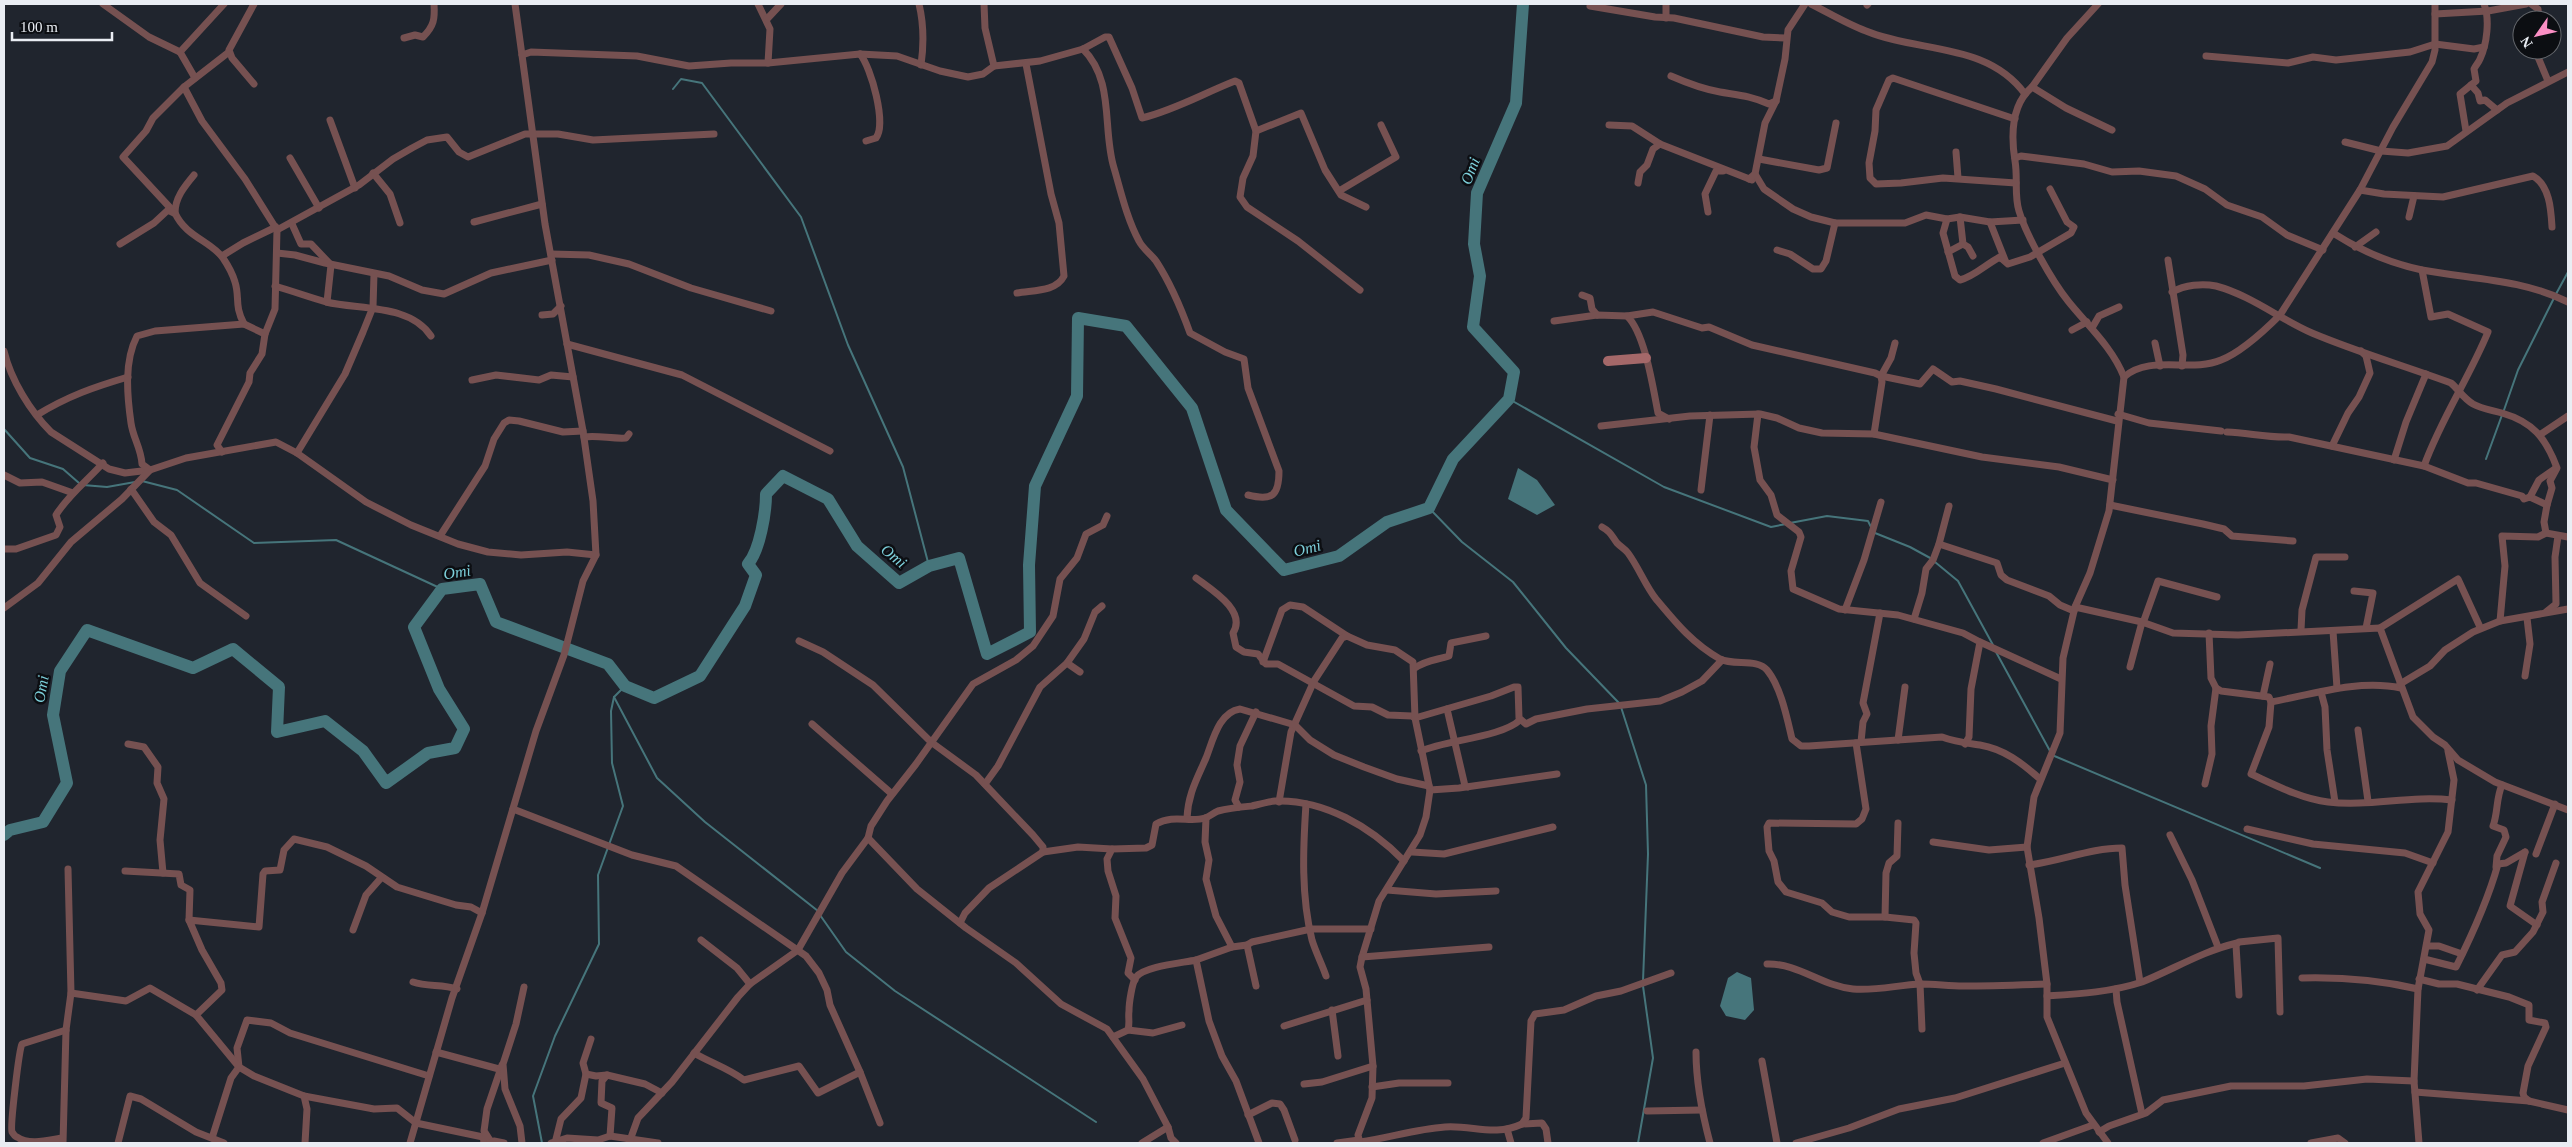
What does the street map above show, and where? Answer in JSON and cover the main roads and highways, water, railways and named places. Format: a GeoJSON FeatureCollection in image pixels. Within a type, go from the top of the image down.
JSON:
{"type":"FeatureCollection","features":[{"type":"Feature","properties":{"kind":"water"},"geometry":{"type":"Polygon","coordinates":[[[1518,468],[1537,480],[1555,505],[1537,515],[1508,499],[1518,468]]]}},
{"type":"Feature","properties":{"kind":"water"},"geometry":{"type":"Polygon","coordinates":[[[1737,972],[1751,978],[1754,1010],[1745,1020],[1726,1016],[1720,1006],[1728,978],[1737,972]]]}},
{"type":"Feature","properties":{"kind":"waterway","name":"Omi"},"geometry":{"type":"LineString","coordinates":[[4,835],[10,830],[43,822],[67,783],[53,715],[60,671],[87,630],[193,668],[233,649],[279,687],[277,732],[325,721],[363,751],[386,783],[428,753],[455,748],[464,729],[439,689],[414,627],[442,589],[480,584],[496,622],[608,664],[625,686],[654,698],[700,676],[745,606],[756,575],[748,564],[759,540],[765,511],[766,494],[783,476],[828,499],[857,546],[899,583],[929,566],[959,558],[987,654],[1030,632],[1029,565],[1035,486],[1077,396],[1078,318],[1126,326],[1192,408],[1226,510],[1284,570],[1339,556],[1387,522],[1429,508],[1453,459],[1509,399],[1514,372],[1473,327],[1480,276],[1474,244],[1477,193],[1516,103],[1523,4]]}},
{"type":"Feature","properties":{"kind":"waterway"},"geometry":{"type":"LineString","coordinates":[[673,89],[681,79],[702,83],[801,217],[848,345],[903,467],[929,566]]}},
{"type":"Feature","properties":{"kind":"waterway"},"geometry":{"type":"LineString","coordinates":[[2556,294],[2568,272]]}},
{"type":"Feature","properties":{"kind":"waterway"},"geometry":{"type":"LineString","coordinates":[[2504,410],[2518,370],[2554,298]]}},
{"type":"Feature","properties":{"kind":"waterway"},"geometry":{"type":"LineString","coordinates":[[1509,399],[1664,487],[1771,527],[1786,524]]}},
{"type":"Feature","properties":{"kind":"waterway"},"geometry":{"type":"LineString","coordinates":[[2486,459],[2502,415]]}},
{"type":"Feature","properties":{"kind":"waterway"},"geometry":{"type":"LineString","coordinates":[[4,429],[30,458],[63,469],[79,483]]}},
{"type":"Feature","properties":{"kind":"waterway"},"geometry":{"type":"LineString","coordinates":[[142,481],[177,490],[254,543],[336,540],[442,589]]}},
{"type":"Feature","properties":{"kind":"waterway"},"geometry":{"type":"LineString","coordinates":[[83,485],[107,487],[135,482]]}},
{"type":"Feature","properties":{"kind":"waterway"},"geometry":{"type":"LineString","coordinates":[[1429,508],[1462,542],[1513,582],[1566,648],[1619,703]]}},
{"type":"Feature","properties":{"kind":"waterway"},"geometry":{"type":"LineString","coordinates":[[1790,523],[1827,516],[1868,521],[1871,527]]}},
{"type":"Feature","properties":{"kind":"waterway"},"geometry":{"type":"LineString","coordinates":[[1875,533],[1910,547],[1932,559]]}},
{"type":"Feature","properties":{"kind":"waterway"},"geometry":{"type":"LineString","coordinates":[[1935,562],[1958,581],[1993,645]]}},
{"type":"Feature","properties":{"kind":"waterway"},"geometry":{"type":"LineString","coordinates":[[1996,652],[2050,751]]}},
{"type":"Feature","properties":{"kind":"waterway"},"geometry":{"type":"LineString","coordinates":[[542,1143],[533,1096],[555,1036],[599,944],[598,875],[623,806],[612,763],[611,711],[614,697],[625,686]]}},
{"type":"Feature","properties":{"kind":"waterway"},"geometry":{"type":"LineString","coordinates":[[614,697],[657,778],[705,822],[818,911]]}},
{"type":"Feature","properties":{"kind":"waterway"},"geometry":{"type":"LineString","coordinates":[[1621,707],[1646,785],[1648,854],[1643,981]]}},
{"type":"Feature","properties":{"kind":"waterway"},"geometry":{"type":"LineString","coordinates":[[2052,755],[2320,868]]}},
{"type":"Feature","properties":{"kind":"waterway"},"geometry":{"type":"LineString","coordinates":[[820,915],[846,952],[895,991],[1096,1122]]}},
{"type":"Feature","properties":{"kind":"waterway"},"geometry":{"type":"LineString","coordinates":[[1638,1143],[1653,1058],[1643,986]]}}]}
